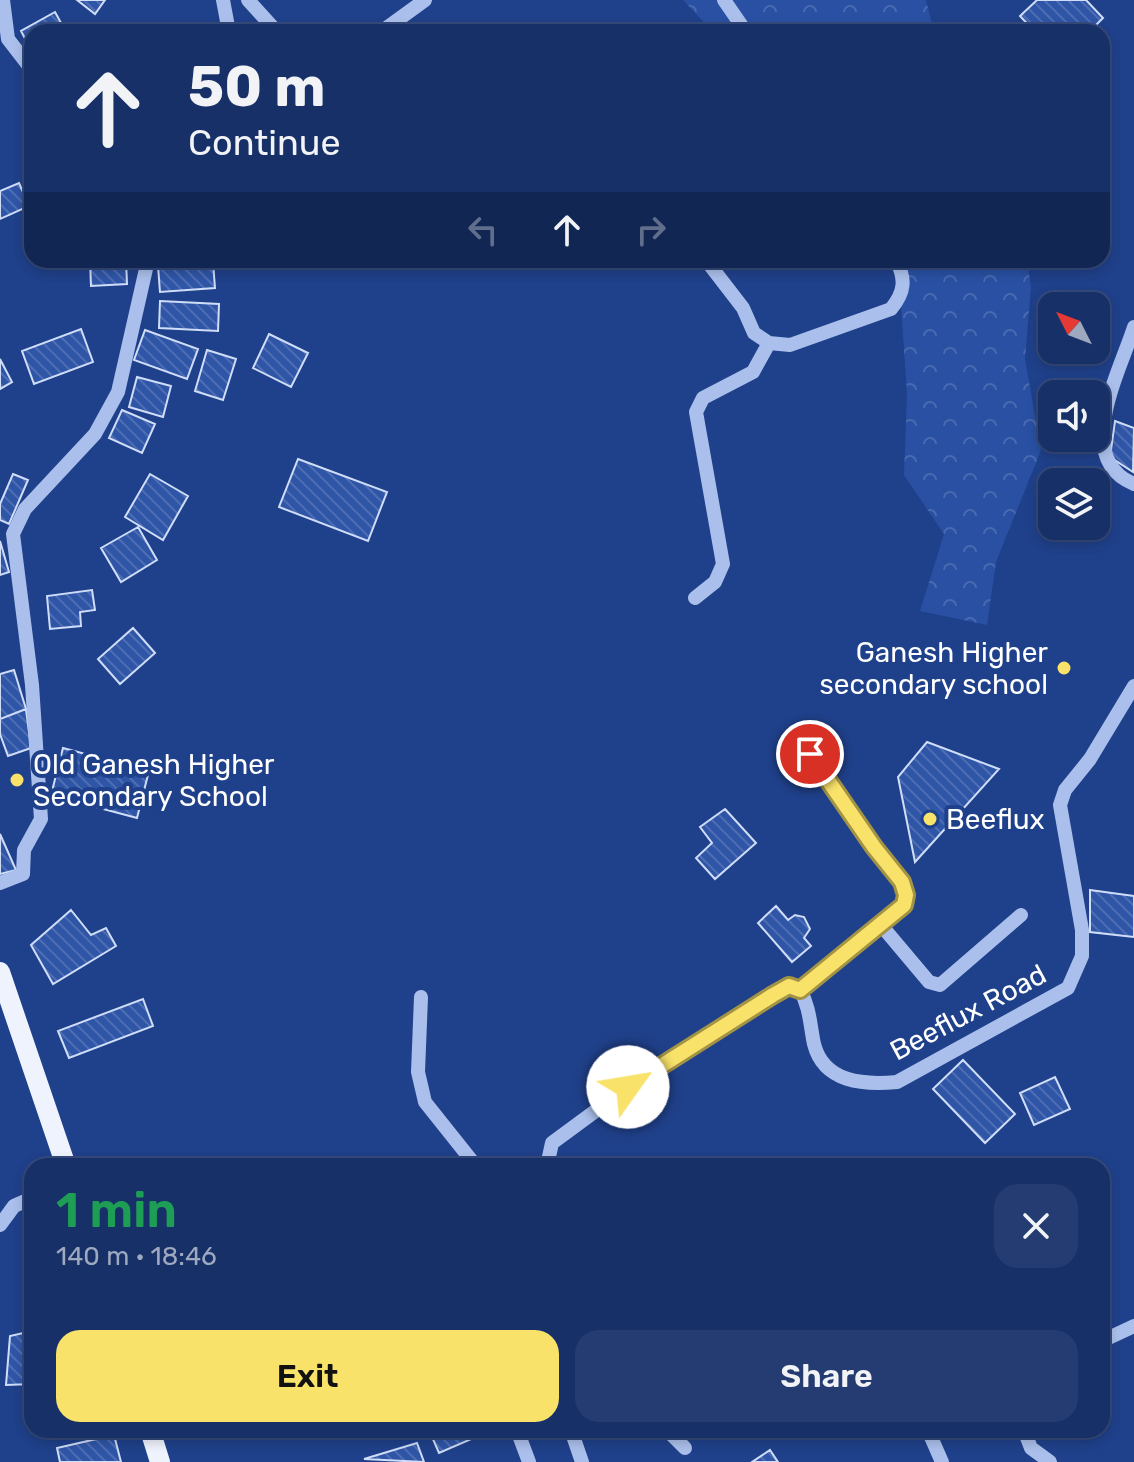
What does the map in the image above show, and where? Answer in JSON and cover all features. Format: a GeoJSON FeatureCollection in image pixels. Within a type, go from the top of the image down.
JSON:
{"type":"FeatureCollection","features":[{"type":"Feature","properties":{"kind":"main road"},"geometry":{"type":"LineString","coordinates":[[1,976],[63,1158]]}},
{"type":"Feature","properties":{"kind":"main road"},"geometry":{"type":"LineString","coordinates":[[152,1438],[160,1462]]}},
{"type":"Feature","properties":{"kind":"street"},"geometry":{"type":"LineString","coordinates":[[3,0],[8,39],[24,60]]}},
{"type":"Feature","properties":{"kind":"street"},"geometry":{"type":"LineString","coordinates":[[223,0],[228,24]]}},
{"type":"Feature","properties":{"kind":"street"},"geometry":{"type":"LineString","coordinates":[[248,0],[270,24]]}},
{"type":"Feature","properties":{"kind":"street"},"geometry":{"type":"LineString","coordinates":[[392,24],[425,0]]}},
{"type":"Feature","properties":{"kind":"street"},"geometry":{"type":"LineString","coordinates":[[724,0],[740,24]]}},
{"type":"Feature","properties":{"kind":"street"},"geometry":{"type":"LineString","coordinates":[[0,883],[23,874],[24,850],[41,819],[32,685],[13,534],[25,509],[95,434],[118,392],[146,268]]}},
{"type":"Feature","properties":{"kind":"street"},"geometry":{"type":"LineString","coordinates":[[712,268],[743,308],[754,333],[769,343],[790,345],[891,309],[902,297],[904,276],[900,268]]}},
{"type":"Feature","properties":{"kind":"street"},"geometry":{"type":"LineString","coordinates":[[1134,327],[1103,425],[1102,452],[1112,470],[1134,484]]}},
{"type":"Feature","properties":{"kind":"street"},"geometry":{"type":"LineString","coordinates":[[695,598],[715,582],[723,564],[696,412],[703,398],[753,372],[769,343]]}},
{"type":"Feature","properties":{"kind":"street","name":"Beeflux Road"},"geometry":{"type":"LineString","coordinates":[[800,990],[807,1002],[815,1047],[823,1066],[843,1079],[870,1084],[897,1082],[1068,988],[1082,956],[1082,930],[1060,805],[1065,790],[1090,759],[1134,686]]}},
{"type":"Feature","properties":{"kind":"street"},"geometry":{"type":"LineString","coordinates":[[549,1158],[552,1143],[628,1087],[773,995],[789,986],[800,990],[904,905],[906,895],[902,882],[810,754]]}},
{"type":"Feature","properties":{"kind":"street"},"geometry":{"type":"LineString","coordinates":[[881,925],[929,982],[940,985],[1021,915]]}},
{"type":"Feature","properties":{"kind":"street"},"geometry":{"type":"LineString","coordinates":[[421,997],[418,1072],[425,1102],[470,1158]]}},
{"type":"Feature","properties":{"kind":"street"},"geometry":{"type":"LineString","coordinates":[[0,1225],[14,1206],[24,1202]]}},
{"type":"Feature","properties":{"kind":"street"},"geometry":{"type":"LineString","coordinates":[[1110,1337],[1134,1326]]}},
{"type":"Feature","properties":{"kind":"street"},"geometry":{"type":"LineString","coordinates":[[520,1438],[529,1462]]}},
{"type":"Feature","properties":{"kind":"street"},"geometry":{"type":"LineString","coordinates":[[574,1438],[582,1462]]}},
{"type":"Feature","properties":{"kind":"street"},"geometry":{"type":"LineString","coordinates":[[675,1438],[685,1448]]}},
{"type":"Feature","properties":{"kind":"street"},"geometry":{"type":"LineString","coordinates":[[931,1438],[942,1462]]}},
{"type":"Feature","properties":{"kind":"street"},"geometry":{"type":"LineString","coordinates":[[1027,1438],[1031,1448],[1050,1462]]}},
{"type":"Feature","properties":{"kind":"green space"},"geometry":{"type":"Polygon","coordinates":[[[683,0],[926,0],[932,24],[706,24],[683,0]]]}},
{"type":"Feature","properties":{"kind":"green space"},"geometry":{"type":"Polygon","coordinates":[[[899,268],[1028,268],[1031,287],[1025,359],[1040,452],[996,562],[987,625],[920,611],[944,534],[904,475],[907,394],[899,268]]]}},
{"type":"Feature","properties":{"kind":"building"},"geometry":{"type":"Polygon","coordinates":[[[77,0],[105,0],[95,14],[77,0]]]}},
{"type":"Feature","properties":{"kind":"building"},"geometry":{"type":"Polygon","coordinates":[[[1037,0],[1086,0],[1103,18],[1097,24],[1028,24],[1020,16],[1037,0]]]}},
{"type":"Feature","properties":{"kind":"building"},"geometry":{"type":"Polygon","coordinates":[[[55,12],[62,24],[34,24],[55,12]]]}},
{"type":"Feature","properties":{"kind":"building"},"geometry":{"type":"Polygon","coordinates":[[[19,183],[24,194],[24,208],[0,219],[0,191],[19,183]]]}},
{"type":"Feature","properties":{"kind":"building"},"geometry":{"type":"Polygon","coordinates":[[[90,268],[126,268],[127,284],[91,286],[90,268]]]}},
{"type":"Feature","properties":{"kind":"building"},"geometry":{"type":"Polygon","coordinates":[[[158,268],[213,268],[215,288],[160,292],[158,268]]]}},
{"type":"Feature","properties":{"kind":"building"},"geometry":{"type":"Polygon","coordinates":[[[160,301],[219,304],[218,331],[159,328],[160,301]]]}},
{"type":"Feature","properties":{"kind":"building"},"geometry":{"type":"Polygon","coordinates":[[[81,329],[93,362],[34,384],[22,351],[81,329]]]}},
{"type":"Feature","properties":{"kind":"building"},"geometry":{"type":"Polygon","coordinates":[[[145,330],[198,349],[187,379],[134,360],[145,330]]]}},
{"type":"Feature","properties":{"kind":"building"},"geometry":{"type":"Polygon","coordinates":[[[269,334],[308,353],[291,387],[253,368],[269,334]]]}},
{"type":"Feature","properties":{"kind":"building"},"geometry":{"type":"Polygon","coordinates":[[[207,350],[236,359],[223,400],[195,391],[207,350]]]}},
{"type":"Feature","properties":{"kind":"building"},"geometry":{"type":"Polygon","coordinates":[[[0,359],[12,382],[0,389],[0,359]]]}},
{"type":"Feature","properties":{"kind":"building"},"geometry":{"type":"Polygon","coordinates":[[[137,377],[171,386],[163,417],[129,407],[137,377]]]}},
{"type":"Feature","properties":{"kind":"building"},"geometry":{"type":"Polygon","coordinates":[[[122,410],[155,424],[142,453],[109,438],[122,410]]]}},
{"type":"Feature","properties":{"kind":"building"},"geometry":{"type":"Polygon","coordinates":[[[1115,421],[1134,428],[1133,472],[1110,457],[1115,421]]]}},
{"type":"Feature","properties":{"kind":"building"},"geometry":{"type":"Polygon","coordinates":[[[298,459],[387,492],[368,541],[279,507],[298,459]]]}},
{"type":"Feature","properties":{"kind":"building"},"geometry":{"type":"Polygon","coordinates":[[[13,474],[28,480],[9,524],[0,520],[0,504],[13,474]]]}},
{"type":"Feature","properties":{"kind":"building"},"geometry":{"type":"Polygon","coordinates":[[[150,474],[188,496],[163,540],[125,517],[150,474]]]}},
{"type":"Feature","properties":{"kind":"building"},"geometry":{"type":"Polygon","coordinates":[[[138,527],[157,560],[121,582],[101,548],[138,527]]]}},
{"type":"Feature","properties":{"kind":"building"},"geometry":{"type":"Polygon","coordinates":[[[0,541],[9,572],[0,575],[0,541]]]}},
{"type":"Feature","properties":{"kind":"building"},"geometry":{"type":"Polygon","coordinates":[[[92,590],[95,610],[80,612],[81,626],[50,629],[47,596],[92,590]]]}},
{"type":"Feature","properties":{"kind":"building"},"geometry":{"type":"Polygon","coordinates":[[[133,628],[155,653],[120,684],[98,659],[133,628]]]}},
{"type":"Feature","properties":{"kind":"building"},"geometry":{"type":"Polygon","coordinates":[[[14,670],[26,709],[0,719],[0,674],[14,670]]]}},
{"type":"Feature","properties":{"kind":"building"},"geometry":{"type":"Polygon","coordinates":[[[26,709],[31,748],[8,756],[0,734],[0,719],[26,709]]]}},
{"type":"Feature","properties":{"kind":"building","name":"Beeflux"},"geometry":{"type":"Polygon","coordinates":[[[927,742],[999,769],[915,862],[898,777],[927,742]]]}},
{"type":"Feature","properties":{"kind":"building"},"geometry":{"type":"Polygon","coordinates":[[[63,748],[149,771],[137,818],[51,795],[63,748]]]}},
{"type":"Feature","properties":{"kind":"building"},"geometry":{"type":"Polygon","coordinates":[[[725,809],[756,843],[715,879],[696,858],[712,843],[700,827],[725,809]]]}},
{"type":"Feature","properties":{"kind":"building"},"geometry":{"type":"Polygon","coordinates":[[[0,834],[16,870],[0,874],[0,834]]]}},
{"type":"Feature","properties":{"kind":"building"},"geometry":{"type":"Polygon","coordinates":[[[1090,890],[1134,896],[1134,937],[1090,932],[1090,890]]]}},
{"type":"Feature","properties":{"kind":"building"},"geometry":{"type":"Polygon","coordinates":[[[776,906],[788,920],[795,915],[804,917],[810,929],[804,938],[811,946],[792,962],[758,923],[776,906]]]}},
{"type":"Feature","properties":{"kind":"building"},"geometry":{"type":"Polygon","coordinates":[[[71,910],[91,935],[106,928],[116,946],[53,984],[31,945],[71,910]]]}},
{"type":"Feature","properties":{"kind":"building"},"geometry":{"type":"Polygon","coordinates":[[[143,999],[153,1026],[69,1058],[58,1031],[143,999]]]}},
{"type":"Feature","properties":{"kind":"building"},"geometry":{"type":"Polygon","coordinates":[[[963,1060],[1015,1114],[985,1143],[933,1089],[963,1060]]]}},
{"type":"Feature","properties":{"kind":"building"},"geometry":{"type":"Polygon","coordinates":[[[1055,1077],[1070,1109],[1034,1125],[1020,1093],[1055,1077]]]}},
{"type":"Feature","properties":{"kind":"building"},"geometry":{"type":"Polygon","coordinates":[[[24,1333],[24,1384],[6,1385],[10,1336],[24,1333]]]}},
{"type":"Feature","properties":{"kind":"building"},"geometry":{"type":"Polygon","coordinates":[[[115,1438],[121,1462],[60,1462],[57,1448],[115,1438]]]}},
{"type":"Feature","properties":{"kind":"building"},"geometry":{"type":"Polygon","coordinates":[[[432,1438],[474,1438],[439,1453],[432,1438]]]}},
{"type":"Feature","properties":{"kind":"building"},"geometry":{"type":"Polygon","coordinates":[[[417,1443],[424,1462],[364,1459],[417,1443]]]}},
{"type":"Feature","properties":{"kind":"building"},"geometry":{"type":"Polygon","coordinates":[[[770,1450],[778,1462],[752,1462],[770,1450]]]}},
{"type":"Feature","properties":{"kind":"place","name":"Ganesh Higher secondary school"},"geometry":{"type":"Point","coordinates":[1064,668]}},
{"type":"Feature","properties":{"kind":"place","name":"Old Ganesh Higher Secondary School"},"geometry":{"type":"Point","coordinates":[17,780]}},
{"type":"Feature","properties":{"kind":"place","name":"Beeflux"},"geometry":{"type":"Point","coordinates":[930,819]}},
{"type":"Feature","properties":{"kind":"route"},"geometry":{"type":"LineString","coordinates":[[628,1087],[773,995],[789,986],[800,990],[904,905],[906,895],[902,882],[810,754]]}}]}
